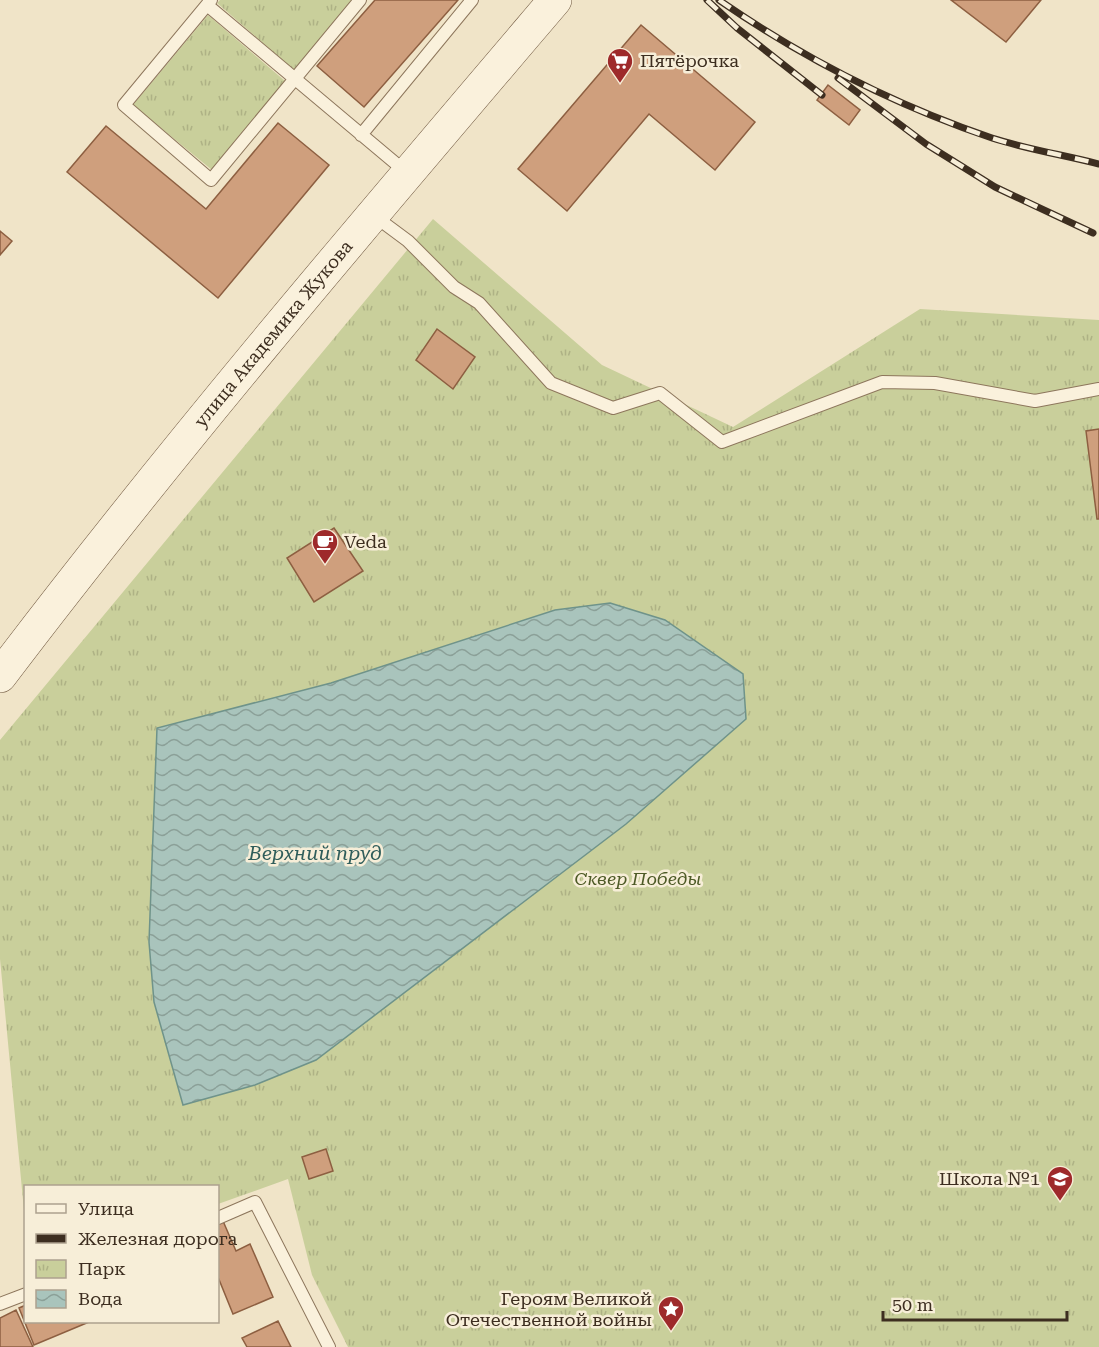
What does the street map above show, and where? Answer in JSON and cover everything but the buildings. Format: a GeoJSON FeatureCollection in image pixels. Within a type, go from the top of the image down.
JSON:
{"type":"FeatureCollection","features":[{"type":"Feature","properties":{"kind":"main road","name":"улица Академика Жукова"},"geometry":{"type":"LineString","coordinates":[[0,676],[86,564],[407,174],[555,0]]}},
{"type":"Feature","properties":{"kind":"lane"},"geometry":{"type":"LineString","coordinates":[[360,0],[295,79],[211,180],[124,105],[209,2],[295,79],[407,174]]}},
{"type":"Feature","properties":{"kind":"lane"},"geometry":{"type":"LineString","coordinates":[[361,135],[472,0]]}},
{"type":"Feature","properties":{"kind":"lane"},"geometry":{"type":"LineString","coordinates":[[373,215],[408,241],[454,287],[480,303],[551,384],[613,408],[660,393],[722,442],[882,382],[935,383],[1035,401],[1099,389]]}},
{"type":"Feature","properties":{"kind":"lane"},"geometry":{"type":"LineString","coordinates":[[219,1218],[255,1202],[329,1347]]}},
{"type":"Feature","properties":{"kind":"lane"},"geometry":{"type":"LineString","coordinates":[[0,1304],[24,1295]]}},
{"type":"Feature","properties":{"kind":"green space"},"geometry":{"type":"Polygon","coordinates":[[[220,0],[354,0],[294,70],[217,3],[220,0]]]}},
{"type":"Feature","properties":{"kind":"green space"},"geometry":{"type":"Polygon","coordinates":[[[208,15],[285,81],[212,170],[133,105],[208,15]]]}},
{"type":"Feature","properties":{"kind":"green space","name":"Сквер Победы"},"geometry":{"type":"Polygon","coordinates":[[[433,219],[602,365],[733,427],[920,309],[1099,320],[1099,1347],[348,1347],[312,1275],[288,1179],[219,1204],[219,1185],[24,1185],[24,1211],[0,959],[0,740],[433,219]]]}},
{"type":"Feature","properties":{"kind":"water","name":"Верхний пруд"},"geometry":{"type":"Polygon","coordinates":[[[610,603],[665,620],[743,674],[746,719],[626,824],[316,1060],[255,1085],[183,1105],[154,1002],[149,942],[157,728],[331,683],[555,610],[610,603]]]}},
{"type":"Feature","properties":{"kind":"railway"},"geometry":{"type":"LineString","coordinates":[[707,0],[737,28],[822,95]]}},
{"type":"Feature","properties":{"kind":"railway"},"geometry":{"type":"LineString","coordinates":[[719,0],[817,60],[920,111],[1005,142],[1099,164]]}},
{"type":"Feature","properties":{"kind":"railway"},"geometry":{"type":"LineString","coordinates":[[838,78],[926,144],[995,187],[1093,233]]}},
{"type":"Feature","properties":{"kind":"place","name":"Пятёрочка"},"geometry":{"type":"Point","coordinates":[620,84]}},
{"type":"Feature","properties":{"kind":"place","name":"Veda"},"geometry":{"type":"Point","coordinates":[325,565]}},
{"type":"Feature","properties":{"kind":"place","name":"Школа №1"},"geometry":{"type":"Point","coordinates":[1060,1202]}},
{"type":"Feature","properties":{"kind":"place","name":"Героям Великой Отечественной войны"},"geometry":{"type":"Point","coordinates":[671,1332]}}]}
